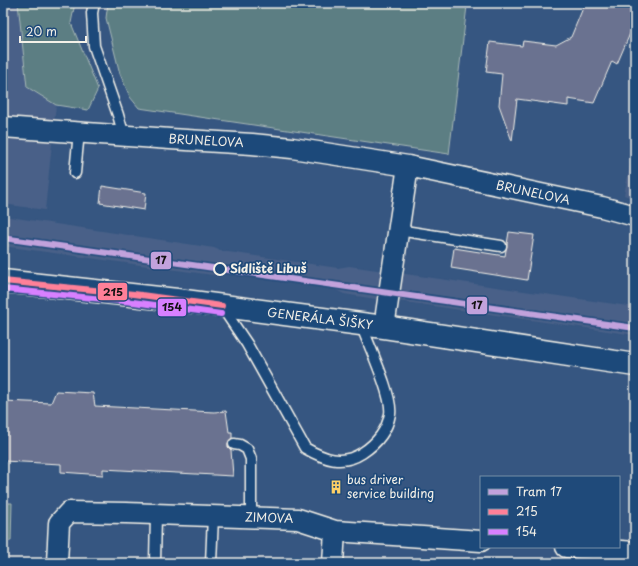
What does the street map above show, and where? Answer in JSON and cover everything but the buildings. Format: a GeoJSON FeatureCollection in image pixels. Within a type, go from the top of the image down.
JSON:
{"type":"FeatureCollection","features":[{"type":"Feature","properties":{"kind":"main road","name":"GENERÁLA ŠIŠKY"},"geometry":{"type":"LineString","coordinates":[[3,281],[134,294],[384,327],[635,365]]}},
{"type":"Feature","properties":{"kind":"street","name":"BRUNELOVA"},"geometry":{"type":"LineString","coordinates":[[3,126],[292,148],[408,166],[602,207],[635,216]]}},
{"type":"Feature","properties":{"kind":"street"},"geometry":{"type":"LineString","coordinates":[[384,327],[408,166]]}},
{"type":"Feature","properties":{"kind":"street","name":"ZIMOVA"},"geometry":{"type":"LineString","coordinates":[[57,563],[59,523],[69,512],[298,519],[334,531],[480,541]]}},
{"type":"Feature","properties":{"kind":"street"},"geometry":{"type":"LineString","coordinates":[[333,563],[334,531]]}},
{"type":"Feature","properties":{"kind":"street"},"geometry":{"type":"LineString","coordinates":[[580,548],[635,552]]}},
{"type":"Feature","properties":{"kind":"lane"},"geometry":{"type":"LineString","coordinates":[[94,3],[92,13],[94,46],[124,136]]}},
{"type":"Feature","properties":{"kind":"lane"},"geometry":{"type":"LineString","coordinates":[[75,173],[79,132]]}},
{"type":"Feature","properties":{"kind":"lane"},"geometry":{"type":"LineString","coordinates":[[398,230],[501,246]]}},
{"type":"Feature","properties":{"kind":"lane"},"geometry":{"type":"LineString","coordinates":[[222,306],[247,344],[305,448],[320,457],[339,461],[358,456],[373,446],[385,431],[390,414],[388,395],[361,324]]}},
{"type":"Feature","properties":{"kind":"lane"},"geometry":{"type":"LineString","coordinates":[[234,444],[248,449],[252,459],[251,517]]}},
{"type":"Feature","properties":{"kind":"lane"},"geometry":{"type":"LineString","coordinates":[[155,562],[156,515]]}},
{"type":"Feature","properties":{"kind":"lane"},"geometry":{"type":"LineString","coordinates":[[211,563],[213,516]]}},
{"type":"Feature","properties":{"kind":"shaded area"},"geometry":{"type":"Polygon","coordinates":[[[3,3],[18,3],[27,87],[56,105],[45,210],[3,204],[3,3]]]}},
{"type":"Feature","properties":{"kind":"shaded area"},"geometry":{"type":"Polygon","coordinates":[[[635,140],[635,199],[624,195],[635,140]]]}},
{"type":"Feature","properties":{"kind":"shaded area"},"geometry":{"type":"Polygon","coordinates":[[[3,216],[338,268],[349,266],[635,307],[635,335],[376,299],[344,294],[336,290],[217,273],[213,275],[3,246],[3,216]]]}},
{"type":"Feature","properties":{"kind":"green space"},"geometry":{"type":"Polygon","coordinates":[[[18,3],[75,3],[71,23],[98,89],[88,110],[56,105],[27,87],[18,3]]]}},
{"type":"Feature","properties":{"kind":"green space"},"geometry":{"type":"Polygon","coordinates":[[[108,3],[423,3],[467,6],[449,154],[139,108],[130,97],[120,74],[106,18],[108,3]]]}},
{"type":"Feature","properties":{"kind":"green space"},"geometry":{"type":"Polygon","coordinates":[[[3,503],[12,503],[11,541],[3,541],[3,503]]]}},
{"type":"Feature","properties":{"kind":"tram line","name":"17"},"geometry":{"type":"LineString","coordinates":[[3,238],[635,328]]}},
{"type":"Feature","properties":{"kind":"transit line","name":"215"},"geometry":{"type":"LineString","coordinates":[[3,281],[134,294],[222,306]]}},
{"type":"Feature","properties":{"kind":"transit line","name":"154"},"geometry":{"type":"LineString","coordinates":[[3,289],[133,302],[221,314]]}},
{"type":"Feature","properties":{"kind":"place","name":"Sídliště Libuš"},"geometry":{"type":"Point","coordinates":[220,269]}},
{"type":"Feature","properties":{"kind":"place","name":"bus driver service building"},"geometry":{"type":"Point","coordinates":[336,487]}}]}
